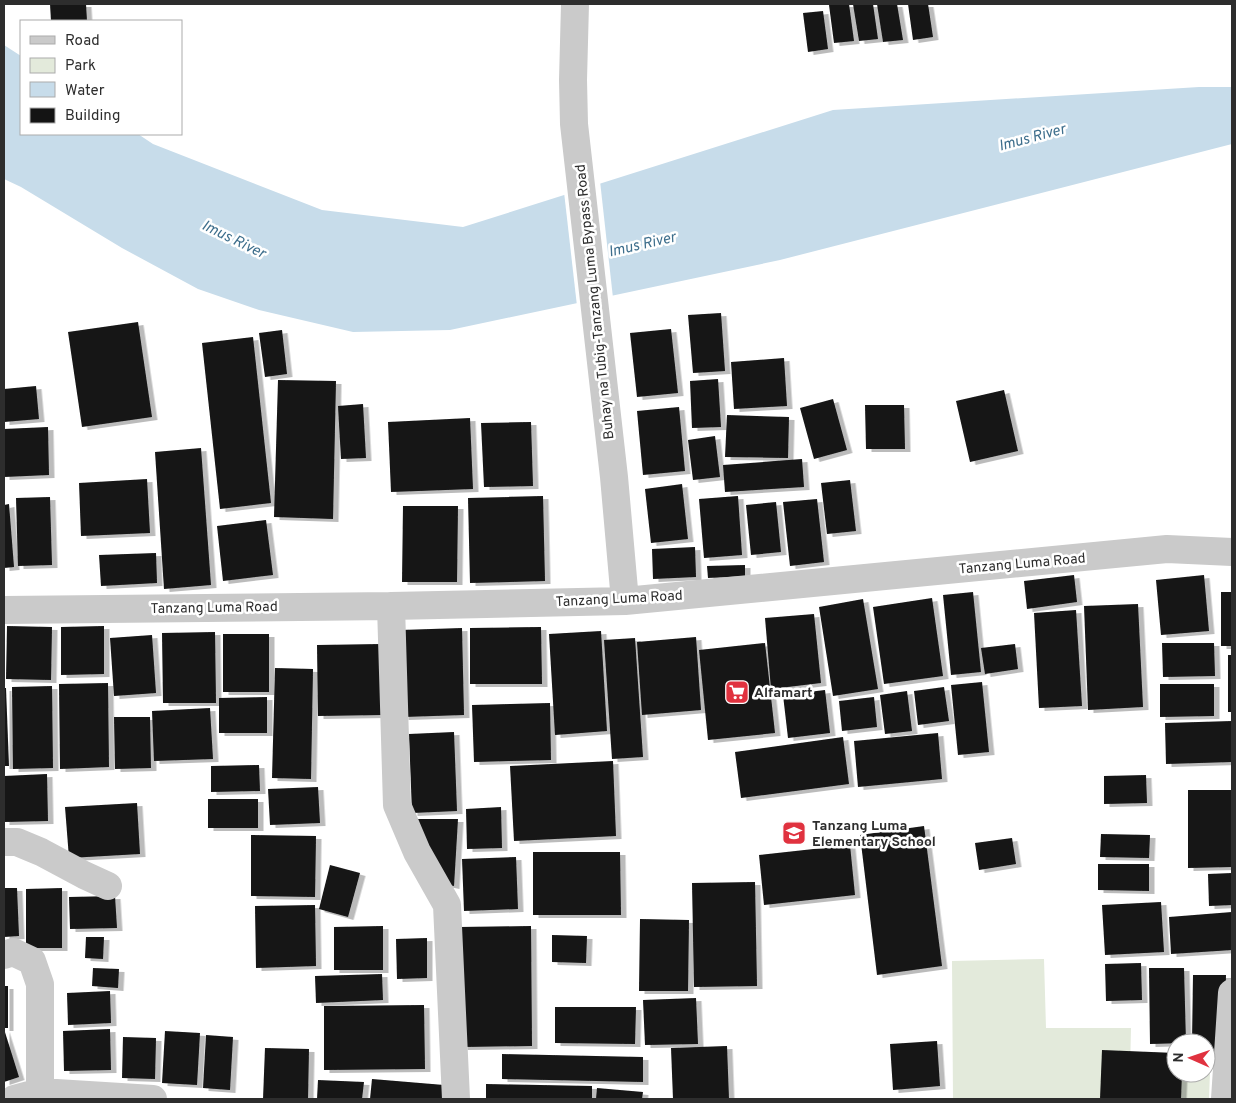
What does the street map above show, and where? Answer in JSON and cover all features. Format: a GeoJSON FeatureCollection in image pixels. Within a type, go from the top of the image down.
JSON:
{"type":"FeatureCollection","features":[{"type":"Feature","properties":{"kind":"street","name":"Buhay na Tubig-Tanzang Luma Bypass Road"},"geometry":{"type":"LineString","coordinates":[[575,4],[574,124],[614,477],[625,601]]}},
{"type":"Feature","properties":{"kind":"street","name":"Tanzang Luma Road"},"geometry":{"type":"LineString","coordinates":[[4,610],[391,606],[625,601],[1167,549],[1232,552]]}},
{"type":"Feature","properties":{"kind":"street"},"geometry":{"type":"LineString","coordinates":[[391,606],[396,805],[417,852],[446,905],[456,1099]]}},
{"type":"Feature","properties":{"kind":"street"},"geometry":{"type":"LineString","coordinates":[[4,842],[17,842],[41,852],[108,886]]}},
{"type":"Feature","properties":{"kind":"street"},"geometry":{"type":"LineString","coordinates":[[4,955],[13,952],[32,962],[40,984],[40,1092]]}},
{"type":"Feature","properties":{"kind":"street"},"geometry":{"type":"LineString","coordinates":[[1225,1099],[1232,993]]}},
{"type":"Feature","properties":{"kind":"street"},"geometry":{"type":"LineString","coordinates":[[14,1099],[40,1092],[153,1099]]}},
{"type":"Feature","properties":{"kind":"green space"},"geometry":{"type":"Polygon","coordinates":[[[1044,959],[1046,1028],[1131,1028],[1130,1071],[1166,1073],[1166,1083],[1210,1083],[1209,1099],[953,1099],[952,961],[1044,959]]]}},
{"type":"Feature","properties":{"kind":"water","name":"Imus River"},"geometry":{"type":"Polygon","coordinates":[[[4,45],[20,55],[20,135],[140,135],[153,144],[322,210],[463,227],[833,110],[1199,87],[1232,87],[1232,144],[780,260],[450,330],[353,332],[259,310],[198,289],[122,248],[21,187],[4,179],[4,45]]]}},
{"type":"Feature","properties":{"kind":"pier"},"geometry":{"type":"Polygon","coordinates":[[[600,181],[613,298],[577,306],[564,192],[600,181]]]}},
{"type":"Feature","properties":{"kind":"building"},"geometry":{"type":"Polygon","coordinates":[[[50,4],[86,4],[87,20],[51,20],[50,4]]]}},
{"type":"Feature","properties":{"kind":"building"},"geometry":{"type":"Polygon","coordinates":[[[849,4],[854,41],[834,43],[829,5],[849,4]]]}},
{"type":"Feature","properties":{"kind":"building"},"geometry":{"type":"Polygon","coordinates":[[[853,4],[873,4],[878,39],[859,41],[853,4]]]}},
{"type":"Feature","properties":{"kind":"building"},"geometry":{"type":"Polygon","coordinates":[[[877,4],[897,4],[903,40],[883,42],[877,4]]]}},
{"type":"Feature","properties":{"kind":"building"},"geometry":{"type":"Polygon","coordinates":[[[908,4],[928,4],[933,37],[913,40],[908,4]]]}},
{"type":"Feature","properties":{"kind":"building"},"geometry":{"type":"Polygon","coordinates":[[[823,11],[828,49],[808,52],[803,13],[823,11]]]}},
{"type":"Feature","properties":{"kind":"building"},"geometry":{"type":"Polygon","coordinates":[[[721,313],[725,371],[693,373],[688,315],[721,313]]]}},
{"type":"Feature","properties":{"kind":"building"},"geometry":{"type":"Polygon","coordinates":[[[138,322],[152,417],[82,427],[68,332],[138,322]]]}},
{"type":"Feature","properties":{"kind":"building"},"geometry":{"type":"Polygon","coordinates":[[[671,329],[678,393],[637,397],[630,333],[671,329]]]}},
{"type":"Feature","properties":{"kind":"building"},"geometry":{"type":"Polygon","coordinates":[[[282,330],[287,374],[265,377],[259,333],[282,330]]]}},
{"type":"Feature","properties":{"kind":"building"},"geometry":{"type":"Polygon","coordinates":[[[253,337],[271,503],[220,509],[202,343],[253,337]]]}},
{"type":"Feature","properties":{"kind":"building"},"geometry":{"type":"Polygon","coordinates":[[[784,358],[787,406],[734,409],[731,362],[784,358]]]}},
{"type":"Feature","properties":{"kind":"building"},"geometry":{"type":"Polygon","coordinates":[[[718,379],[721,427],[692,428],[690,381],[718,379]]]}},
{"type":"Feature","properties":{"kind":"building"},"geometry":{"type":"Polygon","coordinates":[[[278,380],[336,381],[333,519],[274,517],[278,380]]]}},
{"type":"Feature","properties":{"kind":"building"},"geometry":{"type":"Polygon","coordinates":[[[36,386],[39,419],[4,422],[4,389],[36,386]]]}},
{"type":"Feature","properties":{"kind":"building"},"geometry":{"type":"Polygon","coordinates":[[[1004,390],[1018,451],[970,462],[956,401],[1004,390]]]}},
{"type":"Feature","properties":{"kind":"building"},"geometry":{"type":"Polygon","coordinates":[[[833,399],[847,450],[814,459],[800,408],[833,399]]]}},
{"type":"Feature","properties":{"kind":"building"},"geometry":{"type":"Polygon","coordinates":[[[363,404],[366,458],[341,459],[338,406],[363,404]]]}},
{"type":"Feature","properties":{"kind":"building"},"geometry":{"type":"Polygon","coordinates":[[[865,405],[904,405],[905,449],[866,449],[865,405]]]}},
{"type":"Feature","properties":{"kind":"building"},"geometry":{"type":"Polygon","coordinates":[[[679,407],[685,471],[643,475],[637,411],[679,407]]]}},
{"type":"Feature","properties":{"kind":"building"},"geometry":{"type":"Polygon","coordinates":[[[727,415],[789,417],[788,458],[725,457],[727,415]]]}},
{"type":"Feature","properties":{"kind":"building"},"geometry":{"type":"Polygon","coordinates":[[[470,418],[473,489],[391,492],[388,422],[470,418]]]}},
{"type":"Feature","properties":{"kind":"building"},"geometry":{"type":"Polygon","coordinates":[[[531,422],[533,486],[484,487],[481,423],[531,422]]]}},
{"type":"Feature","properties":{"kind":"building"},"geometry":{"type":"Polygon","coordinates":[[[48,427],[49,475],[4,477],[4,429],[48,427]]]}},
{"type":"Feature","properties":{"kind":"building"},"geometry":{"type":"Polygon","coordinates":[[[715,436],[720,477],[693,480],[688,440],[715,436]]]}},
{"type":"Feature","properties":{"kind":"building"},"geometry":{"type":"Polygon","coordinates":[[[201,448],[211,585],[164,589],[155,452],[201,448]]]}},
{"type":"Feature","properties":{"kind":"building"},"geometry":{"type":"Polygon","coordinates":[[[802,459],[804,487],[725,492],[723,465],[802,459]]]}},
{"type":"Feature","properties":{"kind":"building"},"geometry":{"type":"Polygon","coordinates":[[[147,479],[150,533],[81,536],[79,483],[147,479]]]}},
{"type":"Feature","properties":{"kind":"building"},"geometry":{"type":"Polygon","coordinates":[[[850,480],[856,531],[827,534],[821,483],[850,480]]]}},
{"type":"Feature","properties":{"kind":"building"},"geometry":{"type":"Polygon","coordinates":[[[682,484],[688,539],[651,543],[645,489],[682,484]]]}},
{"type":"Feature","properties":{"kind":"building"},"geometry":{"type":"Polygon","coordinates":[[[543,496],[545,581],[470,583],[468,498],[543,496]]]}},
{"type":"Feature","properties":{"kind":"building"},"geometry":{"type":"Polygon","coordinates":[[[738,496],[742,555],[704,558],[699,499],[738,496]]]}},
{"type":"Feature","properties":{"kind":"building"},"geometry":{"type":"Polygon","coordinates":[[[50,497],[52,565],[18,566],[16,498],[50,497]]]}},
{"type":"Feature","properties":{"kind":"building"},"geometry":{"type":"Polygon","coordinates":[[[817,499],[824,562],[790,566],[783,502],[817,499]]]}},
{"type":"Feature","properties":{"kind":"building"},"geometry":{"type":"Polygon","coordinates":[[[776,502],[781,552],[751,555],[746,505],[776,502]]]}},
{"type":"Feature","properties":{"kind":"building"},"geometry":{"type":"Polygon","coordinates":[[[9,504],[14,567],[4,568],[4,505],[9,504]]]}},
{"type":"Feature","properties":{"kind":"building"},"geometry":{"type":"Polygon","coordinates":[[[403,506],[458,506],[457,582],[402,582],[403,506]]]}},
{"type":"Feature","properties":{"kind":"building"},"geometry":{"type":"Polygon","coordinates":[[[266,520],[273,575],[223,581],[217,526],[266,520]]]}},
{"type":"Feature","properties":{"kind":"building"},"geometry":{"type":"Polygon","coordinates":[[[695,547],[696,577],[653,579],[652,549],[695,547]]]}},
{"type":"Feature","properties":{"kind":"building"},"geometry":{"type":"Polygon","coordinates":[[[156,553],[157,583],[101,586],[99,555],[156,553]]]}},
{"type":"Feature","properties":{"kind":"building"},"geometry":{"type":"Polygon","coordinates":[[[745,565],[745,576],[708,578],[707,566],[745,565]]]}},
{"type":"Feature","properties":{"kind":"building"},"geometry":{"type":"Polygon","coordinates":[[[1074,575],[1077,602],[1027,609],[1024,581],[1074,575]]]}},
{"type":"Feature","properties":{"kind":"building"},"geometry":{"type":"Polygon","coordinates":[[[1204,575],[1209,631],[1161,635],[1156,580],[1204,575]]]}},
{"type":"Feature","properties":{"kind":"building"},"geometry":{"type":"Polygon","coordinates":[[[973,592],[981,672],[951,675],[943,595],[973,592]]]}},
{"type":"Feature","properties":{"kind":"building"},"geometry":{"type":"Polygon","coordinates":[[[1221,592],[1232,592],[1232,646],[1221,646],[1221,592]]]}},
{"type":"Feature","properties":{"kind":"building"},"geometry":{"type":"Polygon","coordinates":[[[932,598],[943,676],[884,684],[873,607],[932,598]]]}},
{"type":"Feature","properties":{"kind":"building"},"geometry":{"type":"Polygon","coordinates":[[[863,599],[878,689],[833,696],[819,607],[863,599]]]}},
{"type":"Feature","properties":{"kind":"building"},"geometry":{"type":"Polygon","coordinates":[[[1138,604],[1143,707],[1088,710],[1084,606],[1138,604]]]}},
{"type":"Feature","properties":{"kind":"building"},"geometry":{"type":"Polygon","coordinates":[[[1076,610],[1082,706],[1039,708],[1034,613],[1076,610]]]}},
{"type":"Feature","properties":{"kind":"building"},"geometry":{"type":"Polygon","coordinates":[[[814,614],[821,683],[771,689],[765,618],[814,614]]]}},
{"type":"Feature","properties":{"kind":"building"},"geometry":{"type":"Polygon","coordinates":[[[7,626],[52,627],[51,680],[6,679],[7,626]]]}},
{"type":"Feature","properties":{"kind":"building"},"geometry":{"type":"Polygon","coordinates":[[[104,626],[104,674],[61,675],[61,627],[104,626]]]}},
{"type":"Feature","properties":{"kind":"building"},"geometry":{"type":"Polygon","coordinates":[[[541,627],[542,684],[470,684],[470,628],[541,627]]]}},
{"type":"Feature","properties":{"kind":"building"},"geometry":{"type":"Polygon","coordinates":[[[462,628],[464,715],[403,717],[400,630],[462,628]]]}},
{"type":"Feature","properties":{"kind":"building"},"geometry":{"type":"Polygon","coordinates":[[[601,631],[607,731],[555,735],[549,634],[601,631]]]}},
{"type":"Feature","properties":{"kind":"building"},"geometry":{"type":"Polygon","coordinates":[[[215,632],[216,703],[163,703],[162,633],[215,632]]]}},
{"type":"Feature","properties":{"kind":"building"},"geometry":{"type":"Polygon","coordinates":[[[223,634],[269,634],[269,692],[223,692],[223,634]]]}},
{"type":"Feature","properties":{"kind":"building"},"geometry":{"type":"Polygon","coordinates":[[[152,635],[156,693],[114,696],[110,638],[152,635]]]}},
{"type":"Feature","properties":{"kind":"building"},"geometry":{"type":"Polygon","coordinates":[[[696,637],[701,710],[642,715],[637,642],[696,637]]]}},
{"type":"Feature","properties":{"kind":"building"},"geometry":{"type":"Polygon","coordinates":[[[635,638],[643,757],[612,759],[604,640],[635,638]]]}},
{"type":"Feature","properties":{"kind":"building","name":"Alfamart"},"geometry":{"type":"Polygon","coordinates":[[[765,643],[775,733],[708,740],[699,650],[765,643]]]}},
{"type":"Feature","properties":{"kind":"building"},"geometry":{"type":"Polygon","coordinates":[[[1162,643],[1214,643],[1215,676],[1163,677],[1162,643]]]}},
{"type":"Feature","properties":{"kind":"building"},"geometry":{"type":"Polygon","coordinates":[[[381,644],[382,715],[318,716],[317,645],[381,644]]]}},
{"type":"Feature","properties":{"kind":"building"},"geometry":{"type":"Polygon","coordinates":[[[1015,644],[1018,669],[985,674],[981,648],[1015,644]]]}},
{"type":"Feature","properties":{"kind":"building"},"geometry":{"type":"Polygon","coordinates":[[[1228,655],[1232,655],[1232,712],[1228,712],[1228,655]]]}},
{"type":"Feature","properties":{"kind":"building"},"geometry":{"type":"Polygon","coordinates":[[[275,668],[313,669],[311,779],[272,778],[275,668]]]}},
{"type":"Feature","properties":{"kind":"building"},"geometry":{"type":"Polygon","coordinates":[[[982,682],[989,752],[958,755],[951,685],[982,682]]]}},
{"type":"Feature","properties":{"kind":"building"},"geometry":{"type":"Polygon","coordinates":[[[108,683],[109,767],[60,769],[59,684],[108,683]]]}},
{"type":"Feature","properties":{"kind":"building"},"geometry":{"type":"Polygon","coordinates":[[[1160,684],[1214,684],[1214,716],[1160,717],[1160,684]]]}},
{"type":"Feature","properties":{"kind":"building"},"geometry":{"type":"Polygon","coordinates":[[[52,686],[53,768],[13,769],[12,687],[52,686]]]}},
{"type":"Feature","properties":{"kind":"building"},"geometry":{"type":"Polygon","coordinates":[[[944,687],[949,721],[918,725],[914,691],[944,687]]]}},
{"type":"Feature","properties":{"kind":"building"},"geometry":{"type":"Polygon","coordinates":[[[4,688],[6,688],[9,766],[4,766],[4,688]]]}},
{"type":"Feature","properties":{"kind":"building"},"geometry":{"type":"Polygon","coordinates":[[[825,690],[830,733],[788,738],[783,695],[825,690]]]}},
{"type":"Feature","properties":{"kind":"building"},"geometry":{"type":"Polygon","coordinates":[[[907,691],[912,731],[885,734],[880,695],[907,691]]]}},
{"type":"Feature","properties":{"kind":"building"},"geometry":{"type":"Polygon","coordinates":[[[267,697],[267,733],[219,733],[219,698],[267,697]]]}},
{"type":"Feature","properties":{"kind":"building"},"geometry":{"type":"Polygon","coordinates":[[[874,697],[877,727],[842,731],[839,701],[874,697]]]}},
{"type":"Feature","properties":{"kind":"building"},"geometry":{"type":"Polygon","coordinates":[[[550,703],[551,760],[474,762],[472,705],[550,703]]]}},
{"type":"Feature","properties":{"kind":"building"},"geometry":{"type":"Polygon","coordinates":[[[210,708],[213,759],[154,761],[152,711],[210,708]]]}},
{"type":"Feature","properties":{"kind":"building"},"geometry":{"type":"Polygon","coordinates":[[[114,717],[150,717],[151,768],[115,769],[114,717]]]}},
{"type":"Feature","properties":{"kind":"building"},"geometry":{"type":"Polygon","coordinates":[[[1232,721],[1232,762],[1166,764],[1165,723],[1232,721]]]}},
{"type":"Feature","properties":{"kind":"building"},"geometry":{"type":"Polygon","coordinates":[[[454,732],[457,811],[412,813],[409,734],[454,732]]]}},
{"type":"Feature","properties":{"kind":"building"},"geometry":{"type":"Polygon","coordinates":[[[938,733],[942,779],[858,787],[854,741],[938,733]]]}},
{"type":"Feature","properties":{"kind":"building"},"geometry":{"type":"Polygon","coordinates":[[[843,737],[849,784],[741,798],[735,752],[843,737]]]}},
{"type":"Feature","properties":{"kind":"building"},"geometry":{"type":"Polygon","coordinates":[[[613,761],[616,836],[514,841],[510,766],[613,761]]]}},
{"type":"Feature","properties":{"kind":"building"},"geometry":{"type":"Polygon","coordinates":[[[259,765],[260,791],[211,792],[211,766],[259,765]]]}},
{"type":"Feature","properties":{"kind":"building"},"geometry":{"type":"Polygon","coordinates":[[[47,774],[48,821],[4,822],[4,776],[47,774]]]}},
{"type":"Feature","properties":{"kind":"building"},"geometry":{"type":"Polygon","coordinates":[[[1146,775],[1147,803],[1104,804],[1104,776],[1146,775]]]}},
{"type":"Feature","properties":{"kind":"building"},"geometry":{"type":"Polygon","coordinates":[[[318,787],[320,823],[270,825],[268,789],[318,787]]]}},
{"type":"Feature","properties":{"kind":"building"},"geometry":{"type":"Polygon","coordinates":[[[1188,790],[1231,790],[1232,867],[1188,868],[1188,790]]]}},
{"type":"Feature","properties":{"kind":"building"},"geometry":{"type":"Polygon","coordinates":[[[208,799],[258,799],[258,828],[208,828],[208,799]]]}},
{"type":"Feature","properties":{"kind":"building"},"geometry":{"type":"Polygon","coordinates":[[[137,803],[140,854],[69,858],[65,807],[137,803]]]}},
{"type":"Feature","properties":{"kind":"building"},"geometry":{"type":"Polygon","coordinates":[[[501,807],[502,848],[467,849],[466,809],[501,807]]]}},
{"type":"Feature","properties":{"kind":"building"},"geometry":{"type":"Polygon","coordinates":[[[411,819],[458,819],[454,886],[439,883],[411,819]]]}},
{"type":"Feature","properties":{"kind":"building"},"geometry":{"type":"Polygon","coordinates":[[[924,826],[942,966],[877,975],[860,835],[924,826]]]}},
{"type":"Feature","properties":{"kind":"building"},"geometry":{"type":"Polygon","coordinates":[[[1101,834],[1150,835],[1149,858],[1100,857],[1101,834]]]}},
{"type":"Feature","properties":{"kind":"building"},"geometry":{"type":"Polygon","coordinates":[[[251,835],[316,836],[315,897],[251,896],[251,835]]]}},
{"type":"Feature","properties":{"kind":"building"},"geometry":{"type":"Polygon","coordinates":[[[1012,838],[1016,864],[979,870],[975,843],[1012,838]]]}},
{"type":"Feature","properties":{"kind":"building"},"geometry":{"type":"Polygon","coordinates":[[[850,845],[855,895],[764,905],[759,855],[850,845]]]}},
{"type":"Feature","properties":{"kind":"building"},"geometry":{"type":"Polygon","coordinates":[[[533,852],[620,852],[621,915],[533,915],[533,852]]]}},
{"type":"Feature","properties":{"kind":"building"},"geometry":{"type":"Polygon","coordinates":[[[516,857],[518,909],[464,911],[462,859],[516,857]]]}},
{"type":"Feature","properties":{"kind":"building"},"geometry":{"type":"Polygon","coordinates":[[[1098,864],[1149,864],[1149,891],[1098,890],[1098,864]]]}},
{"type":"Feature","properties":{"kind":"building"},"geometry":{"type":"Polygon","coordinates":[[[330,865],[360,873],[348,917],[319,909],[330,865]]]}},
{"type":"Feature","properties":{"kind":"building"},"geometry":{"type":"Polygon","coordinates":[[[1232,873],[1232,905],[1209,906],[1208,874],[1232,873]]]}},
{"type":"Feature","properties":{"kind":"building"},"geometry":{"type":"Polygon","coordinates":[[[755,882],[757,986],[694,987],[692,883],[755,882]]]}},
{"type":"Feature","properties":{"kind":"building"},"geometry":{"type":"Polygon","coordinates":[[[4,888],[17,888],[19,936],[4,937],[4,888]]]}},
{"type":"Feature","properties":{"kind":"building"},"geometry":{"type":"Polygon","coordinates":[[[62,888],[62,948],[26,948],[26,889],[62,888]]]}},
{"type":"Feature","properties":{"kind":"building"},"geometry":{"type":"Polygon","coordinates":[[[115,896],[117,928],[70,929],[69,897],[115,896]]]}},
{"type":"Feature","properties":{"kind":"building"},"geometry":{"type":"Polygon","coordinates":[[[1161,902],[1164,952],[1105,955],[1102,905],[1161,902]]]}},
{"type":"Feature","properties":{"kind":"building"},"geometry":{"type":"Polygon","coordinates":[[[315,905],[316,966],[256,968],[255,906],[315,905]]]}},
{"type":"Feature","properties":{"kind":"building"},"geometry":{"type":"Polygon","coordinates":[[[1232,912],[1232,950],[1171,954],[1169,917],[1232,912]]]}},
{"type":"Feature","properties":{"kind":"building"},"geometry":{"type":"Polygon","coordinates":[[[640,919],[689,920],[688,991],[639,991],[640,919]]]}},
{"type":"Feature","properties":{"kind":"building"},"geometry":{"type":"Polygon","coordinates":[[[383,926],[383,970],[334,970],[334,927],[383,926]]]}},
{"type":"Feature","properties":{"kind":"building"},"geometry":{"type":"Polygon","coordinates":[[[531,926],[532,1046],[462,1047],[460,927],[531,926]]]}},
{"type":"Feature","properties":{"kind":"building"},"geometry":{"type":"Polygon","coordinates":[[[552,935],[587,936],[586,963],[552,962],[552,935]]]}},
{"type":"Feature","properties":{"kind":"building"},"geometry":{"type":"Polygon","coordinates":[[[86,937],[104,937],[103,959],[85,958],[86,937]]]}},
{"type":"Feature","properties":{"kind":"building"},"geometry":{"type":"Polygon","coordinates":[[[427,938],[427,978],[397,979],[396,939],[427,938]]]}},
{"type":"Feature","properties":{"kind":"building"},"geometry":{"type":"Polygon","coordinates":[[[1141,963],[1142,1000],[1106,1001],[1105,964],[1141,963]]]}},
{"type":"Feature","properties":{"kind":"building"},"geometry":{"type":"Polygon","coordinates":[[[93,968],[119,969],[118,988],[92,986],[93,968]]]}},
{"type":"Feature","properties":{"kind":"building"},"geometry":{"type":"Polygon","coordinates":[[[1149,968],[1184,968],[1186,1033],[1166,1033],[1166,1044],[1150,1044],[1149,968]]]}},
{"type":"Feature","properties":{"kind":"building"},"geometry":{"type":"Polygon","coordinates":[[[382,974],[383,1000],[316,1003],[315,976],[382,974]]]}},
{"type":"Feature","properties":{"kind":"building"},"geometry":{"type":"Polygon","coordinates":[[[1193,975],[1226,975],[1224,1058],[1216,1058],[1216,1033],[1192,1033],[1193,975]]]}},
{"type":"Feature","properties":{"kind":"building"},"geometry":{"type":"Polygon","coordinates":[[[4,986],[8,986],[8,1028],[4,1028],[4,986]]]}},
{"type":"Feature","properties":{"kind":"building"},"geometry":{"type":"Polygon","coordinates":[[[110,991],[111,1023],[68,1025],[67,993],[110,991]]]}},
{"type":"Feature","properties":{"kind":"building"},"geometry":{"type":"Polygon","coordinates":[[[696,998],[698,1044],[645,1045],[643,1000],[696,998]]]}},
{"type":"Feature","properties":{"kind":"building"},"geometry":{"type":"Polygon","coordinates":[[[424,1005],[425,1069],[324,1070],[324,1006],[424,1005]]]}},
{"type":"Feature","properties":{"kind":"building"},"geometry":{"type":"Polygon","coordinates":[[[555,1007],[636,1007],[635,1044],[555,1043],[555,1007]]]}},
{"type":"Feature","properties":{"kind":"building"},"geometry":{"type":"Polygon","coordinates":[[[4,1029],[19,1077],[4,1082],[4,1029]]]}},
{"type":"Feature","properties":{"kind":"building"},"geometry":{"type":"Polygon","coordinates":[[[110,1029],[111,1070],[64,1071],[63,1031],[110,1029]]]}},
{"type":"Feature","properties":{"kind":"building"},"geometry":{"type":"Polygon","coordinates":[[[165,1031],[200,1033],[197,1085],[162,1083],[165,1031]]]}},
{"type":"Feature","properties":{"kind":"building"},"geometry":{"type":"Polygon","coordinates":[[[206,1035],[233,1037],[230,1090],[203,1088],[206,1035]]]}},
{"type":"Feature","properties":{"kind":"building"},"geometry":{"type":"Polygon","coordinates":[[[123,1037],[156,1038],[155,1079],[122,1078],[123,1037]]]}},
{"type":"Feature","properties":{"kind":"building"},"geometry":{"type":"Polygon","coordinates":[[[937,1041],[940,1086],[893,1090],[890,1044],[937,1041]]]}},
{"type":"Feature","properties":{"kind":"building"},"geometry":{"type":"Polygon","coordinates":[[[727,1046],[729,1099],[673,1099],[671,1048],[727,1046]]]}},
{"type":"Feature","properties":{"kind":"building"},"geometry":{"type":"Polygon","coordinates":[[[265,1048],[309,1049],[308,1099],[263,1099],[265,1048]]]}},
{"type":"Feature","properties":{"kind":"building"},"geometry":{"type":"Polygon","coordinates":[[[1102,1050],[1166,1053],[1166,1083],[1182,1083],[1181,1099],[1100,1099],[1102,1050]]]}},
{"type":"Feature","properties":{"kind":"building"},"geometry":{"type":"Polygon","coordinates":[[[502,1054],[643,1057],[643,1082],[502,1079],[502,1054]]]}},
{"type":"Feature","properties":{"kind":"building"},"geometry":{"type":"Polygon","coordinates":[[[372,1079],[444,1085],[443,1099],[370,1099],[372,1079]]]}},
{"type":"Feature","properties":{"kind":"building"},"geometry":{"type":"Polygon","coordinates":[[[318,1080],[364,1082],[362,1099],[317,1099],[318,1080]]]}},
{"type":"Feature","properties":{"kind":"building"},"geometry":{"type":"Polygon","coordinates":[[[486,1084],[592,1086],[592,1099],[486,1099],[486,1084]]]}},
{"type":"Feature","properties":{"kind":"building"},"geometry":{"type":"Polygon","coordinates":[[[597,1088],[643,1092],[642,1099],[596,1099],[597,1088]]]}},
{"type":"Feature","properties":{"kind":"place","name":"Alfamart"},"geometry":{"type":"Point","coordinates":[737,692]}},
{"type":"Feature","properties":{"kind":"place","name":"Tanzang Luma Elementary School"},"geometry":{"type":"Point","coordinates":[794,833]}}]}
